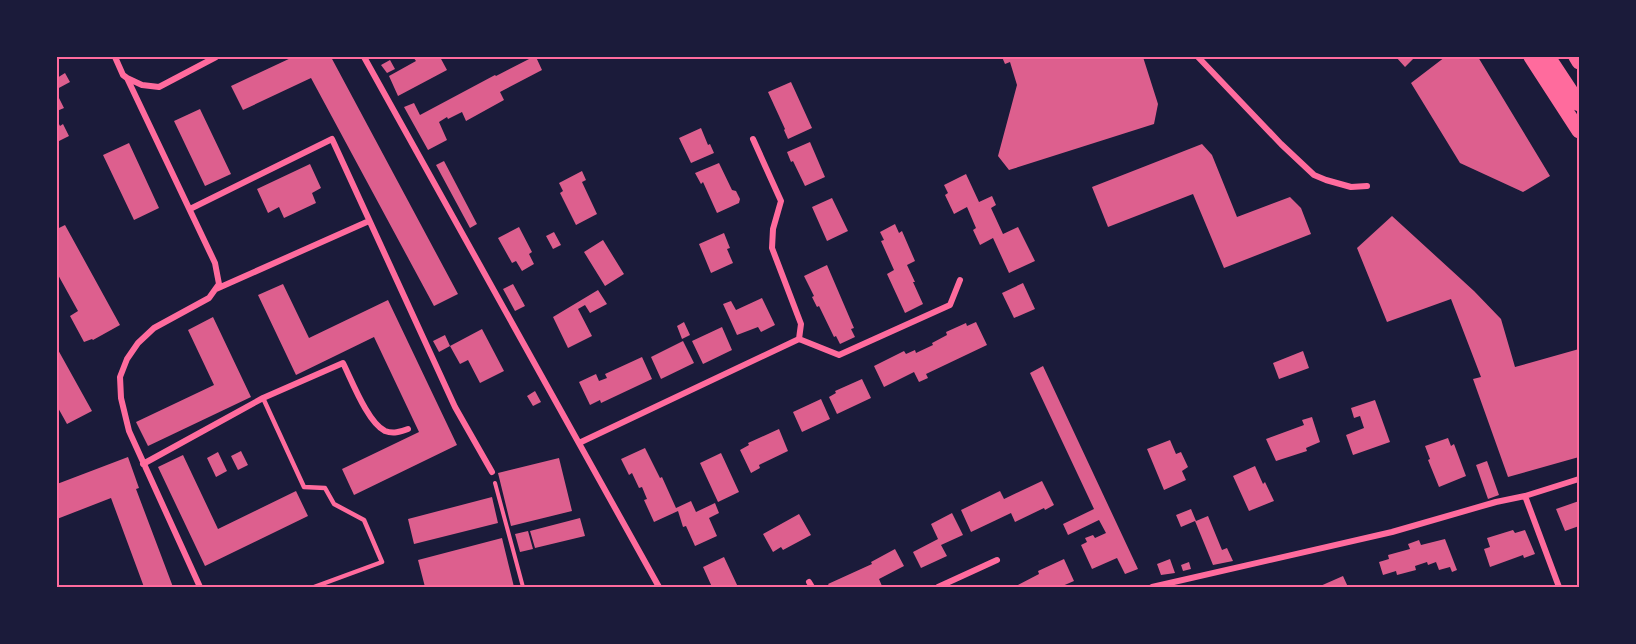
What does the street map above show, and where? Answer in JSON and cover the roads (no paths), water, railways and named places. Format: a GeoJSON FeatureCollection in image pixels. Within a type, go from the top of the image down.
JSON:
{"type":"FeatureCollection","features":[{"type":"Feature","properties":{"kind":"main road"},"geometry":{"type":"LineString","coordinates":[[1531,57],[1579,131]]}},
{"type":"Feature","properties":{"kind":"main road"},"geometry":{"type":"LineString","coordinates":[[1548,57],[1579,104]]}},
{"type":"Feature","properties":{"kind":"main road"},"geometry":{"type":"LineString","coordinates":[[1576,57],[1579,62]]}},
{"type":"Feature","properties":{"kind":"street"},"geometry":{"type":"LineString","coordinates":[[115,57],[123,75],[127,78],[142,85],[159,87],[216,57]]}},
{"type":"Feature","properties":{"kind":"street"},"geometry":{"type":"LineString","coordinates":[[364,57],[659,587]]}},
{"type":"Feature","properties":{"kind":"street"},"geometry":{"type":"LineString","coordinates":[[1198,57],[1281,144],[1314,175],[1351,187],[1367,186]]}},
{"type":"Feature","properties":{"kind":"street"},"geometry":{"type":"LineString","coordinates":[[127,78],[190,209],[214,263],[219,284],[209,298],[154,328],[138,343],[127,359],[120,377],[121,398],[129,431],[200,587]]}},
{"type":"Feature","properties":{"kind":"street"},"geometry":{"type":"LineString","coordinates":[[190,209],[332,139],[455,407],[492,472]]}},
{"type":"Feature","properties":{"kind":"street"},"geometry":{"type":"LineString","coordinates":[[753,139],[781,201],[773,229],[772,248],[801,324],[799,339]]}},
{"type":"Feature","properties":{"kind":"street"},"geometry":{"type":"LineString","coordinates":[[215,290],[369,221]]}},
{"type":"Feature","properties":{"kind":"street"},"geometry":{"type":"LineString","coordinates":[[579,443],[799,339],[839,355],[950,305],[960,280]]}},
{"type":"Feature","properties":{"kind":"street"},"geometry":{"type":"LineString","coordinates":[[143,464],[263,398],[343,363],[371,418],[384,430],[397,433],[408,429]]}},
{"type":"Feature","properties":{"kind":"street"},"geometry":{"type":"LineString","coordinates":[[1152,587],[1392,532],[1579,479]]}},
{"type":"Feature","properties":{"kind":"street"},"geometry":{"type":"LineString","coordinates":[[1525,496],[1559,587]]}},
{"type":"Feature","properties":{"kind":"street"},"geometry":{"type":"LineString","coordinates":[[938,587],[997,560]]}},
{"type":"Feature","properties":{"kind":"lane"},"geometry":{"type":"LineString","coordinates":[[263,398],[304,487],[325,488],[334,504],[364,520],[382,562],[314,587]]}}]}
